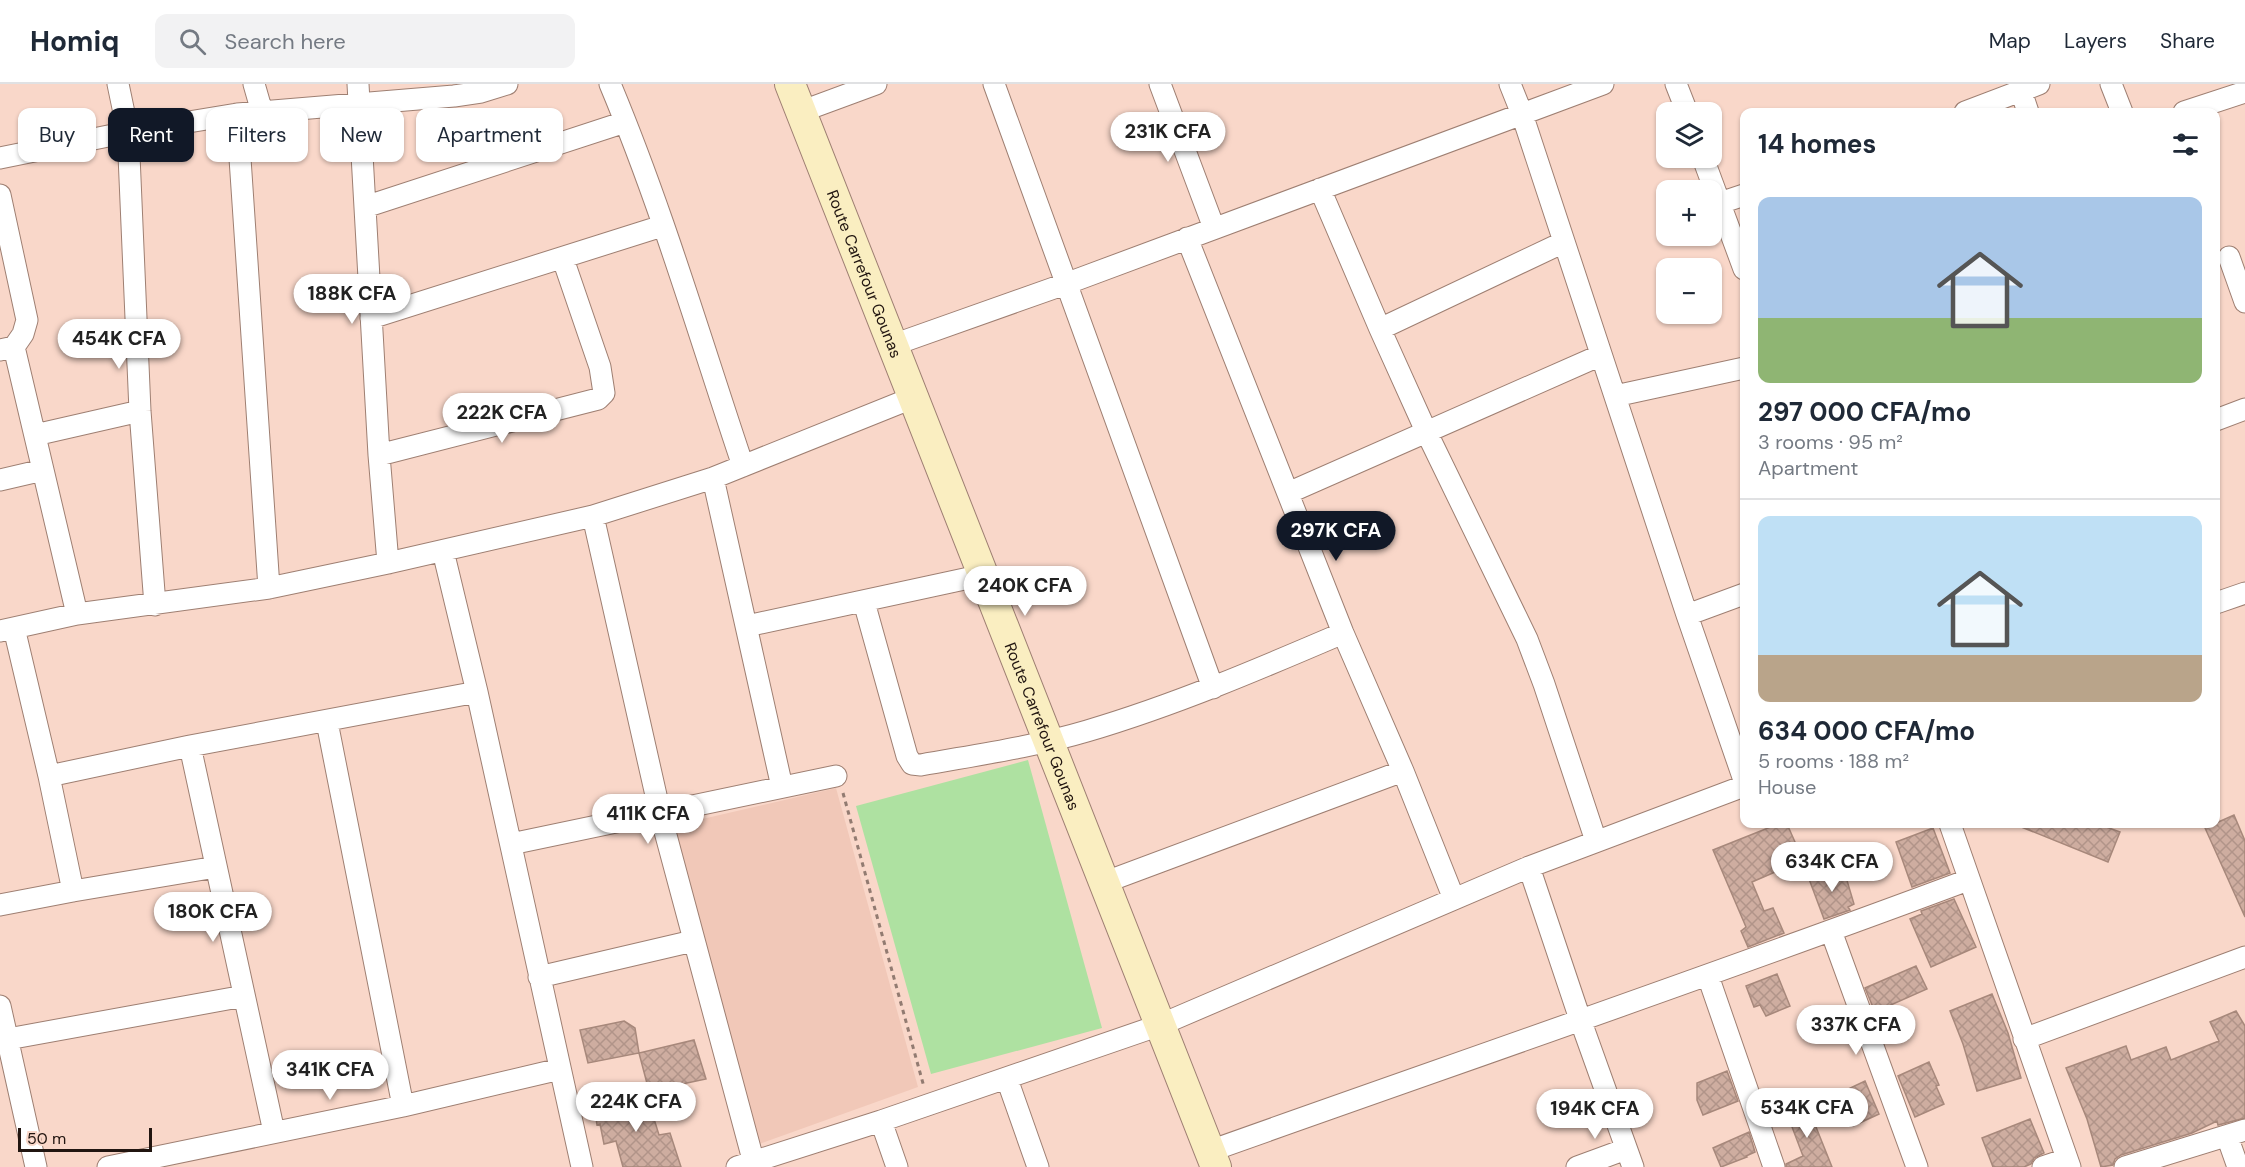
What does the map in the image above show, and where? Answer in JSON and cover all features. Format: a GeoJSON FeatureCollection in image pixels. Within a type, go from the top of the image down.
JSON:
{"type":"FeatureCollection","features":[{"type":"Feature","properties":{"kind":"main road","name":"Route Carrefour Gounas"},"geometry":{"type":"LineString","coordinates":[[790,84],[1213,1159]]}},
{"type":"Feature","properties":{"kind":"street"},"geometry":{"type":"LineString","coordinates":[[118,84],[123,108]]}},
{"type":"Feature","properties":{"kind":"street"},"geometry":{"type":"LineString","coordinates":[[254,84],[261,108]]}},
{"type":"Feature","properties":{"kind":"street"},"geometry":{"type":"LineString","coordinates":[[358,84],[379,455],[388,563]]}},
{"type":"Feature","properties":{"kind":"street"},"geometry":{"type":"LineString","coordinates":[[308,109],[481,93],[507,84]]}},
{"type":"Feature","properties":{"kind":"street"},"geometry":{"type":"LineString","coordinates":[[610,84],[663,226],[743,466]]}},
{"type":"Feature","properties":{"kind":"street"},"geometry":{"type":"LineString","coordinates":[[800,112],[876,84]]}},
{"type":"Feature","properties":{"kind":"street"},"geometry":{"type":"LineString","coordinates":[[994,84],[1213,688]]}},
{"type":"Feature","properties":{"kind":"street"},"geometry":{"type":"LineString","coordinates":[[1160,84],[1214,228]]}},
{"type":"Feature","properties":{"kind":"street"},"geometry":{"type":"LineString","coordinates":[[1510,84],[1522,114],[1740,768]]}},
{"type":"Feature","properties":{"kind":"street"},"geometry":{"type":"LineString","coordinates":[[893,345],[1068,283],[1603,84]]}},
{"type":"Feature","properties":{"kind":"street"},"geometry":{"type":"LineString","coordinates":[[1676,84],[1683,102]]}},
{"type":"Feature","properties":{"kind":"street"},"geometry":{"type":"LineString","coordinates":[[2111,84],[2120,108]]}},
{"type":"Feature","properties":{"kind":"street"},"geometry":{"type":"LineString","coordinates":[[1976,108],[2030,88],[2028,108]]}},
{"type":"Feature","properties":{"kind":"street"},"geometry":{"type":"LineString","coordinates":[[2196,108],[2245,92]]}},
{"type":"Feature","properties":{"kind":"street"},"geometry":{"type":"LineString","coordinates":[[365,207],[626,122]]}},
{"type":"Feature","properties":{"kind":"street"},"geometry":{"type":"LineString","coordinates":[[0,158],[108,136]]}},
{"type":"Feature","properties":{"kind":"street"},"geometry":{"type":"LineString","coordinates":[[129,162],[140,411],[155,605]]}},
{"type":"Feature","properties":{"kind":"street"},"geometry":{"type":"LineString","coordinates":[[240,162],[269,588]]}},
{"type":"Feature","properties":{"kind":"street"},"geometry":{"type":"LineString","coordinates":[[1320,189],[1426,431],[1527,639],[1596,841]]}},
{"type":"Feature","properties":{"kind":"street"},"geometry":{"type":"LineString","coordinates":[[0,195],[27,320],[23,334],[7,348],[35,435],[76,614]]}},
{"type":"Feature","properties":{"kind":"street"},"geometry":{"type":"LineString","coordinates":[[1722,202],[1740,196]]}},
{"type":"Feature","properties":{"kind":"street"},"geometry":{"type":"LineString","coordinates":[[1722,208],[1740,258]]}},
{"type":"Feature","properties":{"kind":"street"},"geometry":{"type":"LineString","coordinates":[[371,318],[663,226]]}},
{"type":"Feature","properties":{"kind":"street"},"geometry":{"type":"LineString","coordinates":[[1187,238],[1343,633],[1403,771],[1454,898]]}},
{"type":"Feature","properties":{"kind":"street"},"geometry":{"type":"LineString","coordinates":[[1380,329],[1564,242]]}},
{"type":"Feature","properties":{"kind":"street"},"geometry":{"type":"LineString","coordinates":[[2230,257],[2245,302]]}},
{"type":"Feature","properties":{"kind":"street"},"geometry":{"type":"LineString","coordinates":[[379,455],[598,399],[604,393],[600,367],[563,258]]}},
{"type":"Feature","properties":{"kind":"street"},"geometry":{"type":"LineString","coordinates":[[1288,493],[1601,355]]}},
{"type":"Feature","properties":{"kind":"street"},"geometry":{"type":"LineString","coordinates":[[1615,396],[1740,369]]}},
{"type":"Feature","properties":{"kind":"street"},"geometry":{"type":"LineString","coordinates":[[73,891],[49,776],[7,630],[76,614],[269,588],[592,516],[713,478],[912,398]]}},
{"type":"Feature","properties":{"kind":"street"},"geometry":{"type":"LineString","coordinates":[[2220,418],[2245,409]]}},
{"type":"Feature","properties":{"kind":"street"},"geometry":{"type":"LineString","coordinates":[[35,435],[140,411]]}},
{"type":"Feature","properties":{"kind":"street"},"geometry":{"type":"LineString","coordinates":[[0,480],[43,470]]}},
{"type":"Feature","properties":{"kind":"street"},"geometry":{"type":"LineString","coordinates":[[713,478],[782,787]]}},
{"type":"Feature","properties":{"kind":"street"},"geometry":{"type":"LineString","coordinates":[[592,516],[660,813],[749,1165],[1160,1025],[1454,898],[1596,841],[1740,787]]}},
{"type":"Feature","properties":{"kind":"street"},"geometry":{"type":"LineString","coordinates":[[444,550],[582,1167]]}},
{"type":"Feature","properties":{"kind":"street"},"geometry":{"type":"LineString","coordinates":[[747,626],[983,575]]}},
{"type":"Feature","properties":{"kind":"street"},"geometry":{"type":"LineString","coordinates":[[2220,602],[2245,593]]}},
{"type":"Feature","properties":{"kind":"street"},"geometry":{"type":"LineString","coordinates":[[1687,615],[1740,595]]}},
{"type":"Feature","properties":{"kind":"street"},"geometry":{"type":"LineString","coordinates":[[864,602],[907,756],[912,764],[921,765],[1087,731],[1213,688],[1343,633]]}},
{"type":"Feature","properties":{"kind":"street"},"geometry":{"type":"LineString","coordinates":[[49,776],[190,746],[477,692]]}},
{"type":"Feature","properties":{"kind":"street"},"geometry":{"type":"LineString","coordinates":[[327,722],[403,1106]]}},
{"type":"Feature","properties":{"kind":"street"},"geometry":{"type":"LineString","coordinates":[[190,746],[274,1132]]}},
{"type":"Feature","properties":{"kind":"street"},"geometry":{"type":"LineString","coordinates":[[1103,883],[1403,771]]}},
{"type":"Feature","properties":{"kind":"street"},"geometry":{"type":"LineString","coordinates":[[511,844],[782,787],[838,779]]}},
{"type":"Feature","properties":{"kind":"street"},"geometry":{"type":"LineString","coordinates":[[1951,828],[2068,1163],[2043,1167]]}},
{"type":"Feature","properties":{"kind":"street"},"geometry":{"type":"LineString","coordinates":[[0,905],[216,867]]}},
{"type":"Feature","properties":{"kind":"street"},"geometry":{"type":"LineString","coordinates":[[1530,867],[1580,1019],[1630,1158],[1577,1167]]}},
{"type":"Feature","properties":{"kind":"street"},"geometry":{"type":"LineString","coordinates":[[1213,1159],[1580,1019],[1708,976],[1968,880]]}},
{"type":"Feature","properties":{"kind":"street"},"geometry":{"type":"LineString","coordinates":[[1831,931],[1917,1167]]}},
{"type":"Feature","properties":{"kind":"street"},"geometry":{"type":"LineString","coordinates":[[539,976],[693,941]]}},
{"type":"Feature","properties":{"kind":"street"},"geometry":{"type":"LineString","coordinates":[[2024,1039],[2245,957]]}},
{"type":"Feature","properties":{"kind":"street"},"geometry":{"type":"LineString","coordinates":[[1708,976],[1774,1167]]}},
{"type":"Feature","properties":{"kind":"street"},"geometry":{"type":"LineString","coordinates":[[8,1039],[244,996]]}},
{"type":"Feature","properties":{"kind":"street"},"geometry":{"type":"LineString","coordinates":[[0,1006],[36,1167]]}},
{"type":"Feature","properties":{"kind":"street"},"geometry":{"type":"LineString","coordinates":[[108,1167],[403,1106],[560,1069]]}},
{"type":"Feature","properties":{"kind":"street"},"geometry":{"type":"LineString","coordinates":[[1007,1078],[1038,1167]]}},
{"type":"Feature","properties":{"kind":"street"},"geometry":{"type":"LineString","coordinates":[[881,1121],[897,1167]]}},
{"type":"Feature","properties":{"kind":"street"},"geometry":{"type":"LineString","coordinates":[[2125,1167],[2236,1133],[2238,1167]]}},
{"type":"Feature","properties":{"kind":"path"},"geometry":{"type":"LineString","coordinates":[[838,779],[929,1105]]}},
{"type":"Feature","properties":{"kind":"shaded area"},"geometry":{"type":"Polygon","coordinates":[[[836,788],[918,1087],[759,1144],[672,826],[836,788]]]}},
{"type":"Feature","properties":{"kind":"green space"},"geometry":{"type":"Polygon","coordinates":[[[1028,760],[1102,1028],[931,1074],[856,806],[1028,760]]]}},
{"type":"Feature","properties":{"kind":"building"},"geometry":{"type":"Polygon","coordinates":[[[2234,815],[2245,841],[2245,917],[2205,828],[2220,828],[2220,821],[2234,815]]]}},
{"type":"Feature","properties":{"kind":"building"},"geometry":{"type":"Polygon","coordinates":[[[1768,828],[1789,828],[1803,860],[1752,882],[1764,911],[1773,908],[1784,933],[1748,947],[1741,931],[1746,927],[1713,850],[1768,828]]]}},
{"type":"Feature","properties":{"kind":"building"},"geometry":{"type":"Polygon","coordinates":[[[1933,828],[1950,873],[1912,887],[1896,842],[1933,828]]]}},
{"type":"Feature","properties":{"kind":"building"},"geometry":{"type":"Polygon","coordinates":[[[2024,828],[2109,828],[2120,832],[2108,862],[2024,828]]]}},
{"type":"Feature","properties":{"kind":"building"},"geometry":{"type":"Polygon","coordinates":[[[1843,867],[1854,904],[1848,907],[1850,910],[1824,919],[1809,879],[1843,867]]]}},
{"type":"Feature","properties":{"kind":"building"},"geometry":{"type":"Polygon","coordinates":[[[1954,899],[1976,947],[1931,967],[1910,919],[1922,914],[1921,911],[1954,899]]]}},
{"type":"Feature","properties":{"kind":"building"},"geometry":{"type":"Polygon","coordinates":[[[1916,966],[1927,989],[1875,1012],[1865,988],[1916,966]]]}},
{"type":"Feature","properties":{"kind":"building"},"geometry":{"type":"Polygon","coordinates":[[[1777,974],[1790,1006],[1766,1016],[1760,1005],[1754,1007],[1746,986],[1777,974]]]}},
{"type":"Feature","properties":{"kind":"building"},"geometry":{"type":"Polygon","coordinates":[[[1992,994],[2008,1033],[2021,1078],[1977,1091],[1950,1011],[1992,994]]]}},
{"type":"Feature","properties":{"kind":"building"},"geometry":{"type":"Polygon","coordinates":[[[2236,1011],[2245,1026],[2245,1118],[2218,1125],[2217,1121],[2192,1133],[2121,1155],[2115,1159],[2113,1165],[2101,1167],[2087,1119],[2066,1068],[2126,1046],[2131,1060],[2166,1047],[2171,1060],[2219,1041],[2210,1022],[2236,1011]]]}},
{"type":"Feature","properties":{"kind":"building"},"geometry":{"type":"Polygon","coordinates":[[[624,1021],[635,1028],[639,1053],[588,1063],[580,1030],[624,1021]]]}},
{"type":"Feature","properties":{"kind":"building"},"geometry":{"type":"Polygon","coordinates":[[[694,1040],[706,1079],[649,1091],[639,1053],[694,1040]]]}},
{"type":"Feature","properties":{"kind":"building"},"geometry":{"type":"Polygon","coordinates":[[[1929,1062],[1944,1104],[1915,1117],[1898,1076],[1929,1062]]]}},
{"type":"Feature","properties":{"kind":"building"},"geometry":{"type":"Polygon","coordinates":[[[1727,1071],[1738,1101],[1703,1115],[1697,1100],[1697,1083],[1727,1071]]]}},
{"type":"Feature","properties":{"kind":"building"},"geometry":{"type":"Polygon","coordinates":[[[1865,1081],[1879,1114],[1853,1126],[1848,1116],[1842,1119],[1835,1105],[1852,1098],[1848,1089],[1865,1081]]]}},
{"type":"Feature","properties":{"kind":"building"},"geometry":{"type":"Polygon","coordinates":[[[646,1093],[659,1135],[670,1133],[681,1167],[623,1167],[616,1141],[604,1144],[600,1124],[597,1125],[594,1104],[646,1093]]]}},
{"type":"Feature","properties":{"kind":"building"},"geometry":{"type":"Polygon","coordinates":[[[1807,1103],[1832,1167],[1786,1167],[1786,1164],[1803,1156],[1786,1111],[1807,1103]]]}},
{"type":"Feature","properties":{"kind":"building"},"geometry":{"type":"Polygon","coordinates":[[[2030,1119],[2044,1153],[2024,1167],[1993,1167],[1982,1138],[2030,1119]]]}},
{"type":"Feature","properties":{"kind":"building"},"geometry":{"type":"Polygon","coordinates":[[[1749,1132],[1755,1152],[1721,1167],[1713,1148],[1749,1132]]]}}]}
